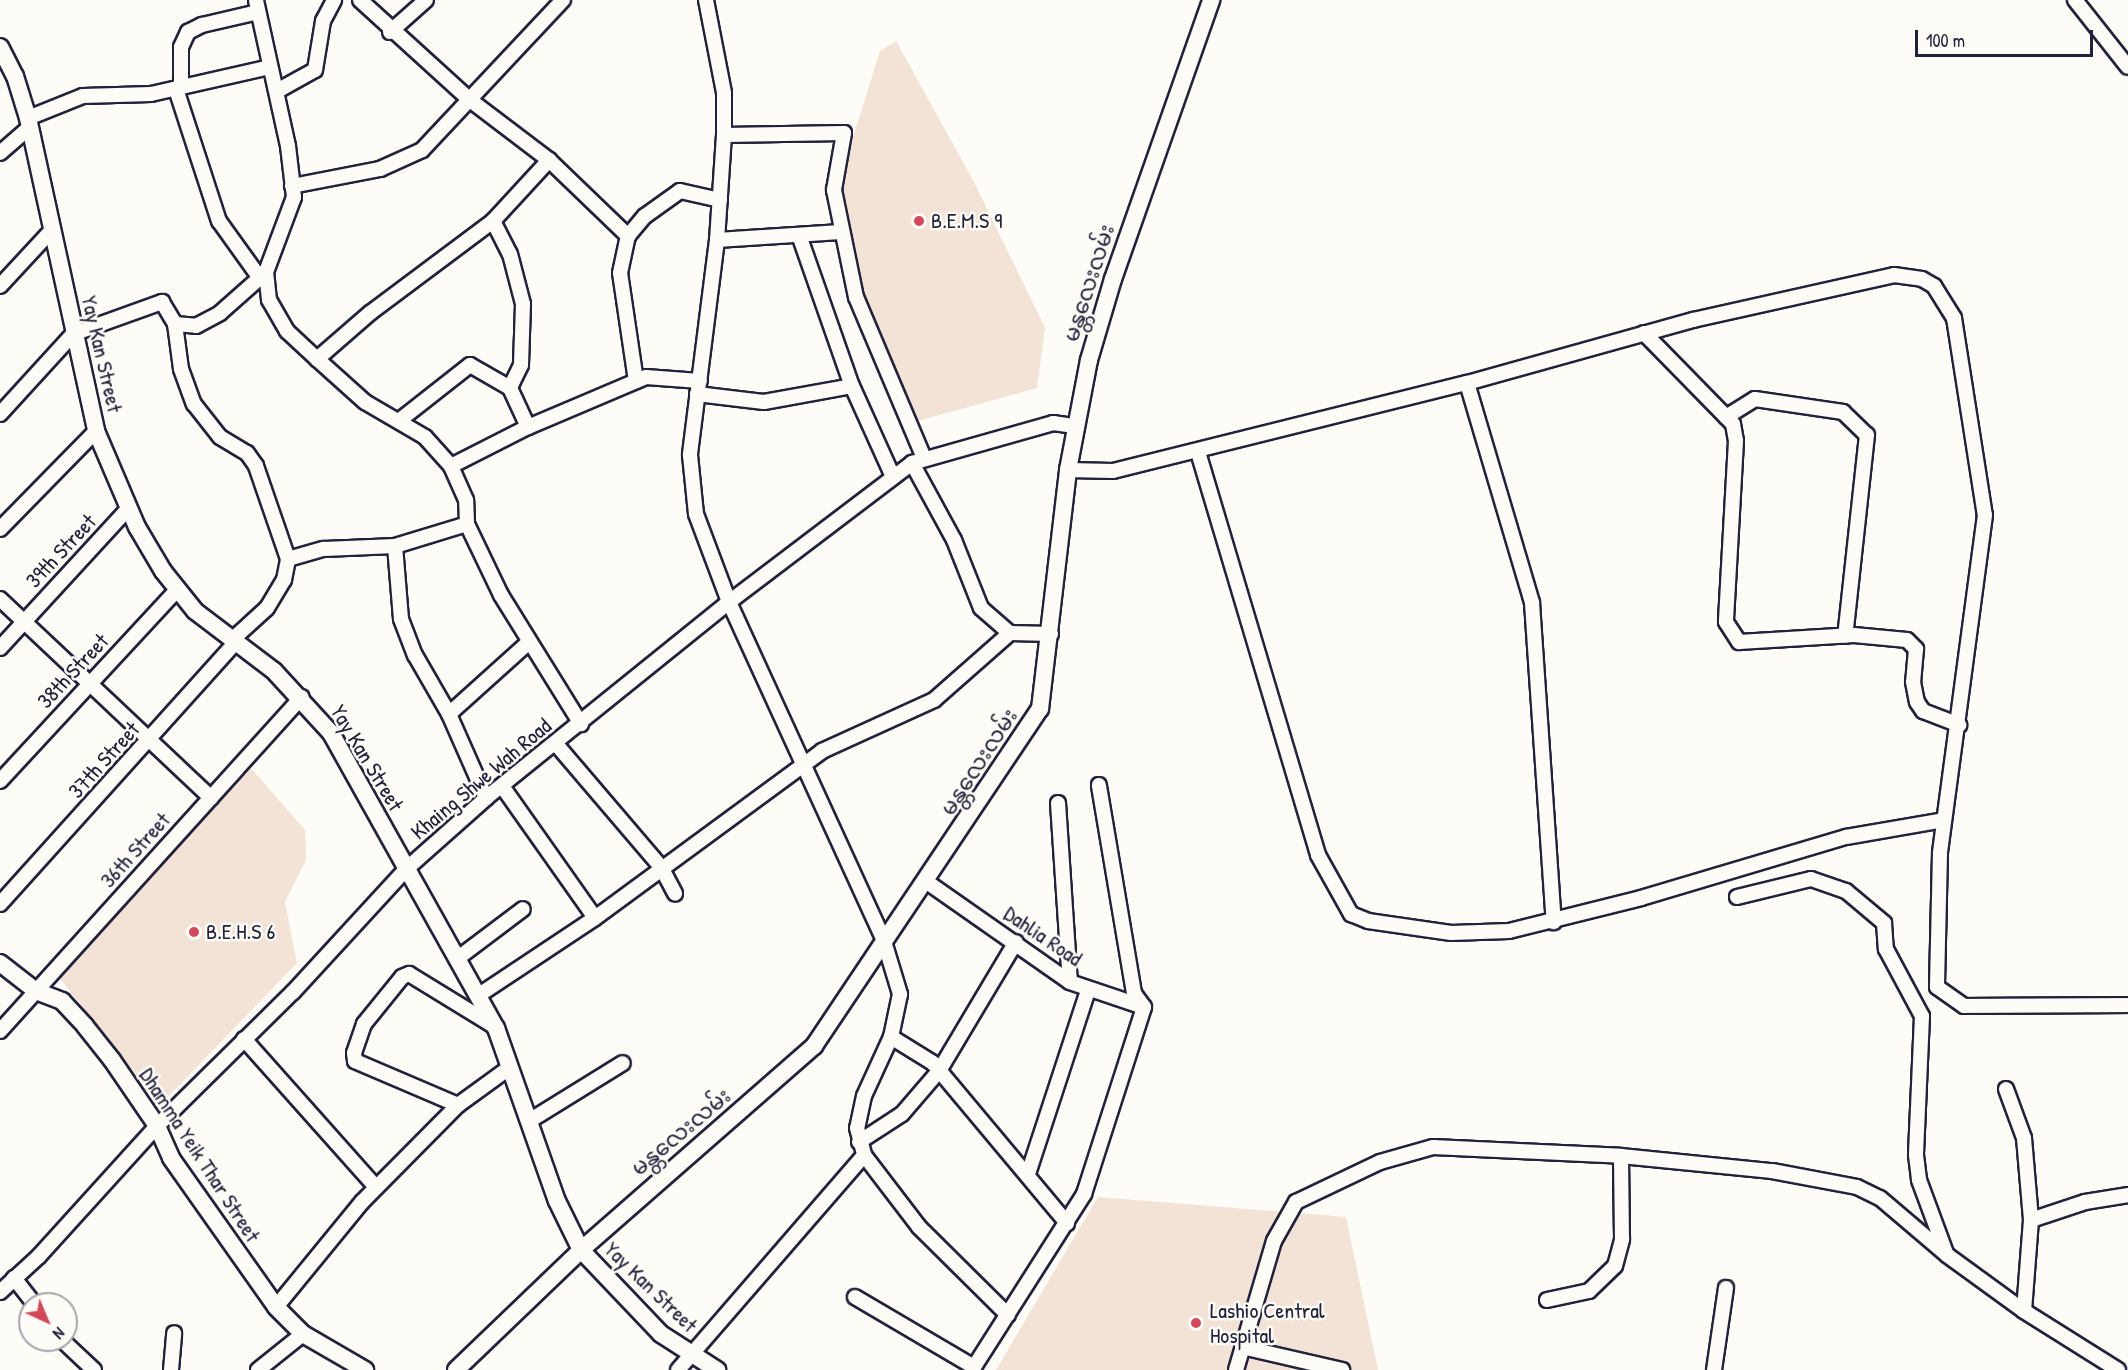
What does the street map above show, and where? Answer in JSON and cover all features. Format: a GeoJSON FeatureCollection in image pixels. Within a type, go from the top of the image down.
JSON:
{"type":"FeatureCollection","features":[{"type":"Feature","properties":{"kind":"main road","name":"မန္တလေးလမ်း"},"geometry":{"type":"LineString","coordinates":[[456,1370],[581,1250],[795,1066],[830,1024],[883,938],[927,882],[1040,709],[1052,634],[1068,470],[1089,360],[1113,279],[1211,0]]}},
{"type":"Feature","properties":{"kind":"main road","name":"Yay Kan Street"},"geometry":{"type":"LineString","coordinates":[[1,50],[29,123],[73,334],[96,430],[128,509],[177,590],[195,611],[235,640],[302,697],[330,733],[405,870],[458,958],[496,1028],[557,1202],[581,1250],[632,1307],[692,1356],[717,1370]]}},
{"type":"Feature","properties":{"kind":"main road","name":"Dhamma Yeik Thar Street"},"geometry":{"type":"LineString","coordinates":[[0,963],[36,991],[62,1001],[85,1026],[157,1126],[171,1158],[276,1307],[303,1334],[365,1370]]}},
{"type":"Feature","properties":{"kind":"street"},"geometry":{"type":"LineString","coordinates":[[277,91],[315,70],[323,21],[334,0]]}},
{"type":"Feature","properties":{"kind":"street"},"geometry":{"type":"LineString","coordinates":[[360,0],[390,32],[470,100],[549,160],[628,236]]}},
{"type":"Feature","properties":{"kind":"street"},"geometry":{"type":"LineString","coordinates":[[390,32],[426,0]]}},
{"type":"Feature","properties":{"kind":"street"},"geometry":{"type":"LineString","coordinates":[[292,186],[380,169],[422,150],[562,0]]}},
{"type":"Feature","properties":{"kind":"street"},"geometry":{"type":"LineString","coordinates":[[706,0],[724,93],[724,135],[717,240],[690,455],[696,514],[729,602],[883,938],[900,994],[891,1037],[864,1096],[857,1128],[864,1155],[919,1227],[1008,1315]]}},
{"type":"Feature","properties":{"kind":"street"},"geometry":{"type":"LineString","coordinates":[[2075,0],[2128,67]]}},
{"type":"Feature","properties":{"kind":"street"},"geometry":{"type":"LineString","coordinates":[[175,324],[195,326],[220,313],[263,275],[294,197],[277,91],[257,6],[188,32],[181,48],[178,88],[219,221],[263,275],[269,300],[286,331],[365,402],[400,420],[425,437],[451,465],[466,500],[467,524],[529,642],[581,724]]}},
{"type":"Feature","properties":{"kind":"street"},"geometry":{"type":"LineString","coordinates":[[0,153],[29,123],[83,96],[151,94],[270,67]]}},
{"type":"Feature","properties":{"kind":"street"},"geometry":{"type":"LineString","coordinates":[[724,135],[844,133],[834,190],[841,232],[856,297],[918,461],[954,540],[981,608],[1010,633],[1052,634]]}},
{"type":"Feature","properties":{"kind":"street"},"geometry":{"type":"LineString","coordinates":[[316,359],[370,313],[494,221],[549,160]]}},
{"type":"Feature","properties":{"kind":"street"},"geometry":{"type":"LineString","coordinates":[[636,381],[620,273],[628,236],[645,216],[680,191],[720,200]]}},
{"type":"Feature","properties":{"kind":"street"},"geometry":{"type":"LineString","coordinates":[[494,221],[510,254],[523,304],[521,364],[510,388]]}},
{"type":"Feature","properties":{"kind":"street"},"geometry":{"type":"LineString","coordinates":[[0,286],[51,231]]}},
{"type":"Feature","properties":{"kind":"street"},"geometry":{"type":"LineString","coordinates":[[717,240],[841,232]]}},
{"type":"Feature","properties":{"kind":"street"},"geometry":{"type":"LineString","coordinates":[[799,235],[852,386],[893,477]]}},
{"type":"Feature","properties":{"kind":"street"},"geometry":{"type":"LineString","coordinates":[[1068,470],[1113,471],[1198,452],[1467,383],[1644,333],[1894,275],[1911,275],[1934,286],[1954,318],[1985,515],[1959,725],[1944,820],[1937,987],[1964,1006],[2128,1005]]}},
{"type":"Feature","properties":{"kind":"street"},"geometry":{"type":"LineString","coordinates":[[0,414],[73,334],[162,302],[175,324],[181,369],[194,404],[220,437],[247,453],[256,466],[288,559],[324,549],[395,546],[467,524]]}},
{"type":"Feature","properties":{"kind":"street"},"geometry":{"type":"LineString","coordinates":[[1644,333],[1733,424],[1736,441],[1726,622],[1739,642],[1845,636],[1907,640],[1916,649],[1913,682],[1917,702],[1923,711],[1959,725]]}},
{"type":"Feature","properties":{"kind":"street"},"geometry":{"type":"LineString","coordinates":[[400,420],[470,365],[510,388],[528,427]]}},
{"type":"Feature","properties":{"kind":"street"},"geometry":{"type":"LineString","coordinates":[[451,465],[528,427],[646,377],[764,402],[852,386]]}},
{"type":"Feature","properties":{"kind":"street"},"geometry":{"type":"LineString","coordinates":[[1467,383],[1532,603],[1554,922]]}},
{"type":"Feature","properties":{"kind":"street"},"geometry":{"type":"LineString","coordinates":[[1726,417],[1755,399],[1844,412],[1867,435],[1845,636]]}},
{"type":"Feature","properties":{"kind":"street","name":"Khaing Shwe Wah Road"},"geometry":{"type":"LineString","coordinates":[[0,1292],[405,870],[486,798],[581,724],[729,602],[893,477],[918,461],[1053,423],[1075,426]]}},
{"type":"Feature","properties":{"kind":"street"},"geometry":{"type":"LineString","coordinates":[[0,529],[96,430]]}},
{"type":"Feature","properties":{"kind":"street"},"geometry":{"type":"LineString","coordinates":[[1198,452],[1318,855],[1347,907],[1368,921],[1451,933],[1509,931],[1554,922],[1846,837],[1944,820]]}},
{"type":"Feature","properties":{"kind":"street","name":"39th Street"},"geometry":{"type":"LineString","coordinates":[[0,648],[128,509]]}},
{"type":"Feature","properties":{"kind":"street"},"geometry":{"type":"LineString","coordinates":[[395,546],[401,619],[416,655],[449,714],[486,798]]}},
{"type":"Feature","properties":{"kind":"street","name":"37th Street"},"geometry":{"type":"LineString","coordinates":[[0,904],[151,740],[235,640],[267,608],[284,580],[288,559]]}},
{"type":"Feature","properties":{"kind":"street","name":"38th Street"},"geometry":{"type":"LineString","coordinates":[[0,781],[177,590]]}},
{"type":"Feature","properties":{"kind":"street"},"geometry":{"type":"LineString","coordinates":[[0,599],[91,682],[211,798]]}},
{"type":"Feature","properties":{"kind":"street"},"geometry":{"type":"LineString","coordinates":[[479,995],[595,918],[822,751],[900,719],[934,700],[1010,633]]}},
{"type":"Feature","properties":{"kind":"street"},"geometry":{"type":"LineString","coordinates":[[449,714],[529,642]]}},
{"type":"Feature","properties":{"kind":"street","name":"36th Street"},"geometry":{"type":"LineString","coordinates":[[0,1031],[302,697]]}},
{"type":"Feature","properties":{"kind":"street"},"geometry":{"type":"LineString","coordinates":[[556,744],[662,867],[675,893]]}},
{"type":"Feature","properties":{"kind":"street"},"geometry":{"type":"LineString","coordinates":[[855,1297],[973,1369],[1084,1194],[1144,1007],[1134,993],[1099,785]]}},
{"type":"Feature","properties":{"kind":"street"},"geometry":{"type":"LineString","coordinates":[[502,786],[595,918]]}},
{"type":"Feature","properties":{"kind":"street"},"geometry":{"type":"LineString","coordinates":[[1058,803],[1070,982]]}},
{"type":"Feature","properties":{"kind":"street"},"geometry":{"type":"LineString","coordinates":[[1737,897],[1810,879],[1846,891],[1884,922],[1886,949],[1922,1016],[1916,1155],[1919,1180],[1947,1255]]}},
{"type":"Feature","properties":{"kind":"street","name":"Dahlia Road"},"geometry":{"type":"LineString","coordinates":[[927,882],[1016,942],[1070,982],[1088,990],[1144,1007]]}},
{"type":"Feature","properties":{"kind":"street"},"geometry":{"type":"LineString","coordinates":[[458,958],[523,909]]}},
{"type":"Feature","properties":{"kind":"street"},"geometry":{"type":"LineString","coordinates":[[859,1142],[902,1114],[939,1071],[1016,942]]}},
{"type":"Feature","properties":{"kind":"street"},"geometry":{"type":"LineString","coordinates":[[458,1105],[356,1061],[354,1053],[364,1024],[402,977],[409,974],[496,1028]]}},
{"type":"Feature","properties":{"kind":"street"},"geometry":{"type":"LineString","coordinates":[[1028,1174],[1088,990]]}},
{"type":"Feature","properties":{"kind":"street"},"geometry":{"type":"LineString","coordinates":[[891,1037],[939,1071],[1067,1223]]}},
{"type":"Feature","properties":{"kind":"street"},"geometry":{"type":"LineString","coordinates":[[244,1040],[376,1188]]}},
{"type":"Feature","properties":{"kind":"street"},"geometry":{"type":"LineString","coordinates":[[529,1121],[622,1063]]}},
{"type":"Feature","properties":{"kind":"street"},"geometry":{"type":"LineString","coordinates":[[276,1307],[376,1188],[458,1105],[509,1068]]}},
{"type":"Feature","properties":{"kind":"street"},"geometry":{"type":"LineString","coordinates":[[2006,1089],[2024,1138],[2031,1220],[2024,1311]]}},
{"type":"Feature","properties":{"kind":"street"},"geometry":{"type":"LineString","coordinates":[[1236,1370],[1274,1241],[1304,1195],[1380,1162],[1433,1147],[1621,1156],[1772,1171],[1857,1187],[1880,1198],[1947,1255],[2024,1311],[2118,1370]]}},
{"type":"Feature","properties":{"kind":"street"},"geometry":{"type":"LineString","coordinates":[[678,1370],[864,1155]]}},
{"type":"Feature","properties":{"kind":"street"},"geometry":{"type":"LineString","coordinates":[[1547,1300],[1589,1291],[1615,1266],[1622,1239],[1621,1156]]}},
{"type":"Feature","properties":{"kind":"street"},"geometry":{"type":"LineString","coordinates":[[2031,1220],[2085,1202],[2128,1195]]}},
{"type":"Feature","properties":{"kind":"street"},"geometry":{"type":"LineString","coordinates":[[14,1278],[25,1292]]}},
{"type":"Feature","properties":{"kind":"street"},"geometry":{"type":"LineString","coordinates":[[1714,1370],[1726,1288]]}},
{"type":"Feature","properties":{"kind":"street"},"geometry":{"type":"LineString","coordinates":[[171,1370],[174,1333]]}},
{"type":"Feature","properties":{"kind":"street"},"geometry":{"type":"LineString","coordinates":[[258,1370],[303,1334]]}},
{"type":"Feature","properties":{"kind":"street"},"geometry":{"type":"LineString","coordinates":[[1242,1347],[1342,1370]]}},
{"type":"Feature","properties":{"kind":"street"},"geometry":{"type":"LineString","coordinates":[[75,1352],[94,1370]]}},
{"type":"Feature","properties":{"kind":"shaded area","name":"B.E.M.S 9"},"geometry":{"type":"Polygon","coordinates":[[[896,41],[974,182],[1045,328],[1037,388],[914,422],[857,285],[837,189],[880,51],[896,41]]]}},
{"type":"Feature","properties":{"kind":"shaded area","name":"B.E.H.S 6"},"geometry":{"type":"Polygon","coordinates":[[[249,766],[305,830],[306,860],[285,902],[297,963],[160,1105],[58,976],[249,766]]]}},
{"type":"Feature","properties":{"kind":"shaded area","name":"Lashio Central Hospital"},"geometry":{"type":"Polygon","coordinates":[[[1098,1197],[1346,1217],[1378,1370],[996,1370],[1098,1197]]]}},
{"type":"Feature","properties":{"kind":"place","name":"B.E.M.S 9"},"geometry":{"type":"Point","coordinates":[919,221]}},
{"type":"Feature","properties":{"kind":"place","name":"B.E.H.S 6"},"geometry":{"type":"Point","coordinates":[194,932]}},
{"type":"Feature","properties":{"kind":"place","name":"Lashio Central Hospital"},"geometry":{"type":"Point","coordinates":[1196,1323]}}]}
